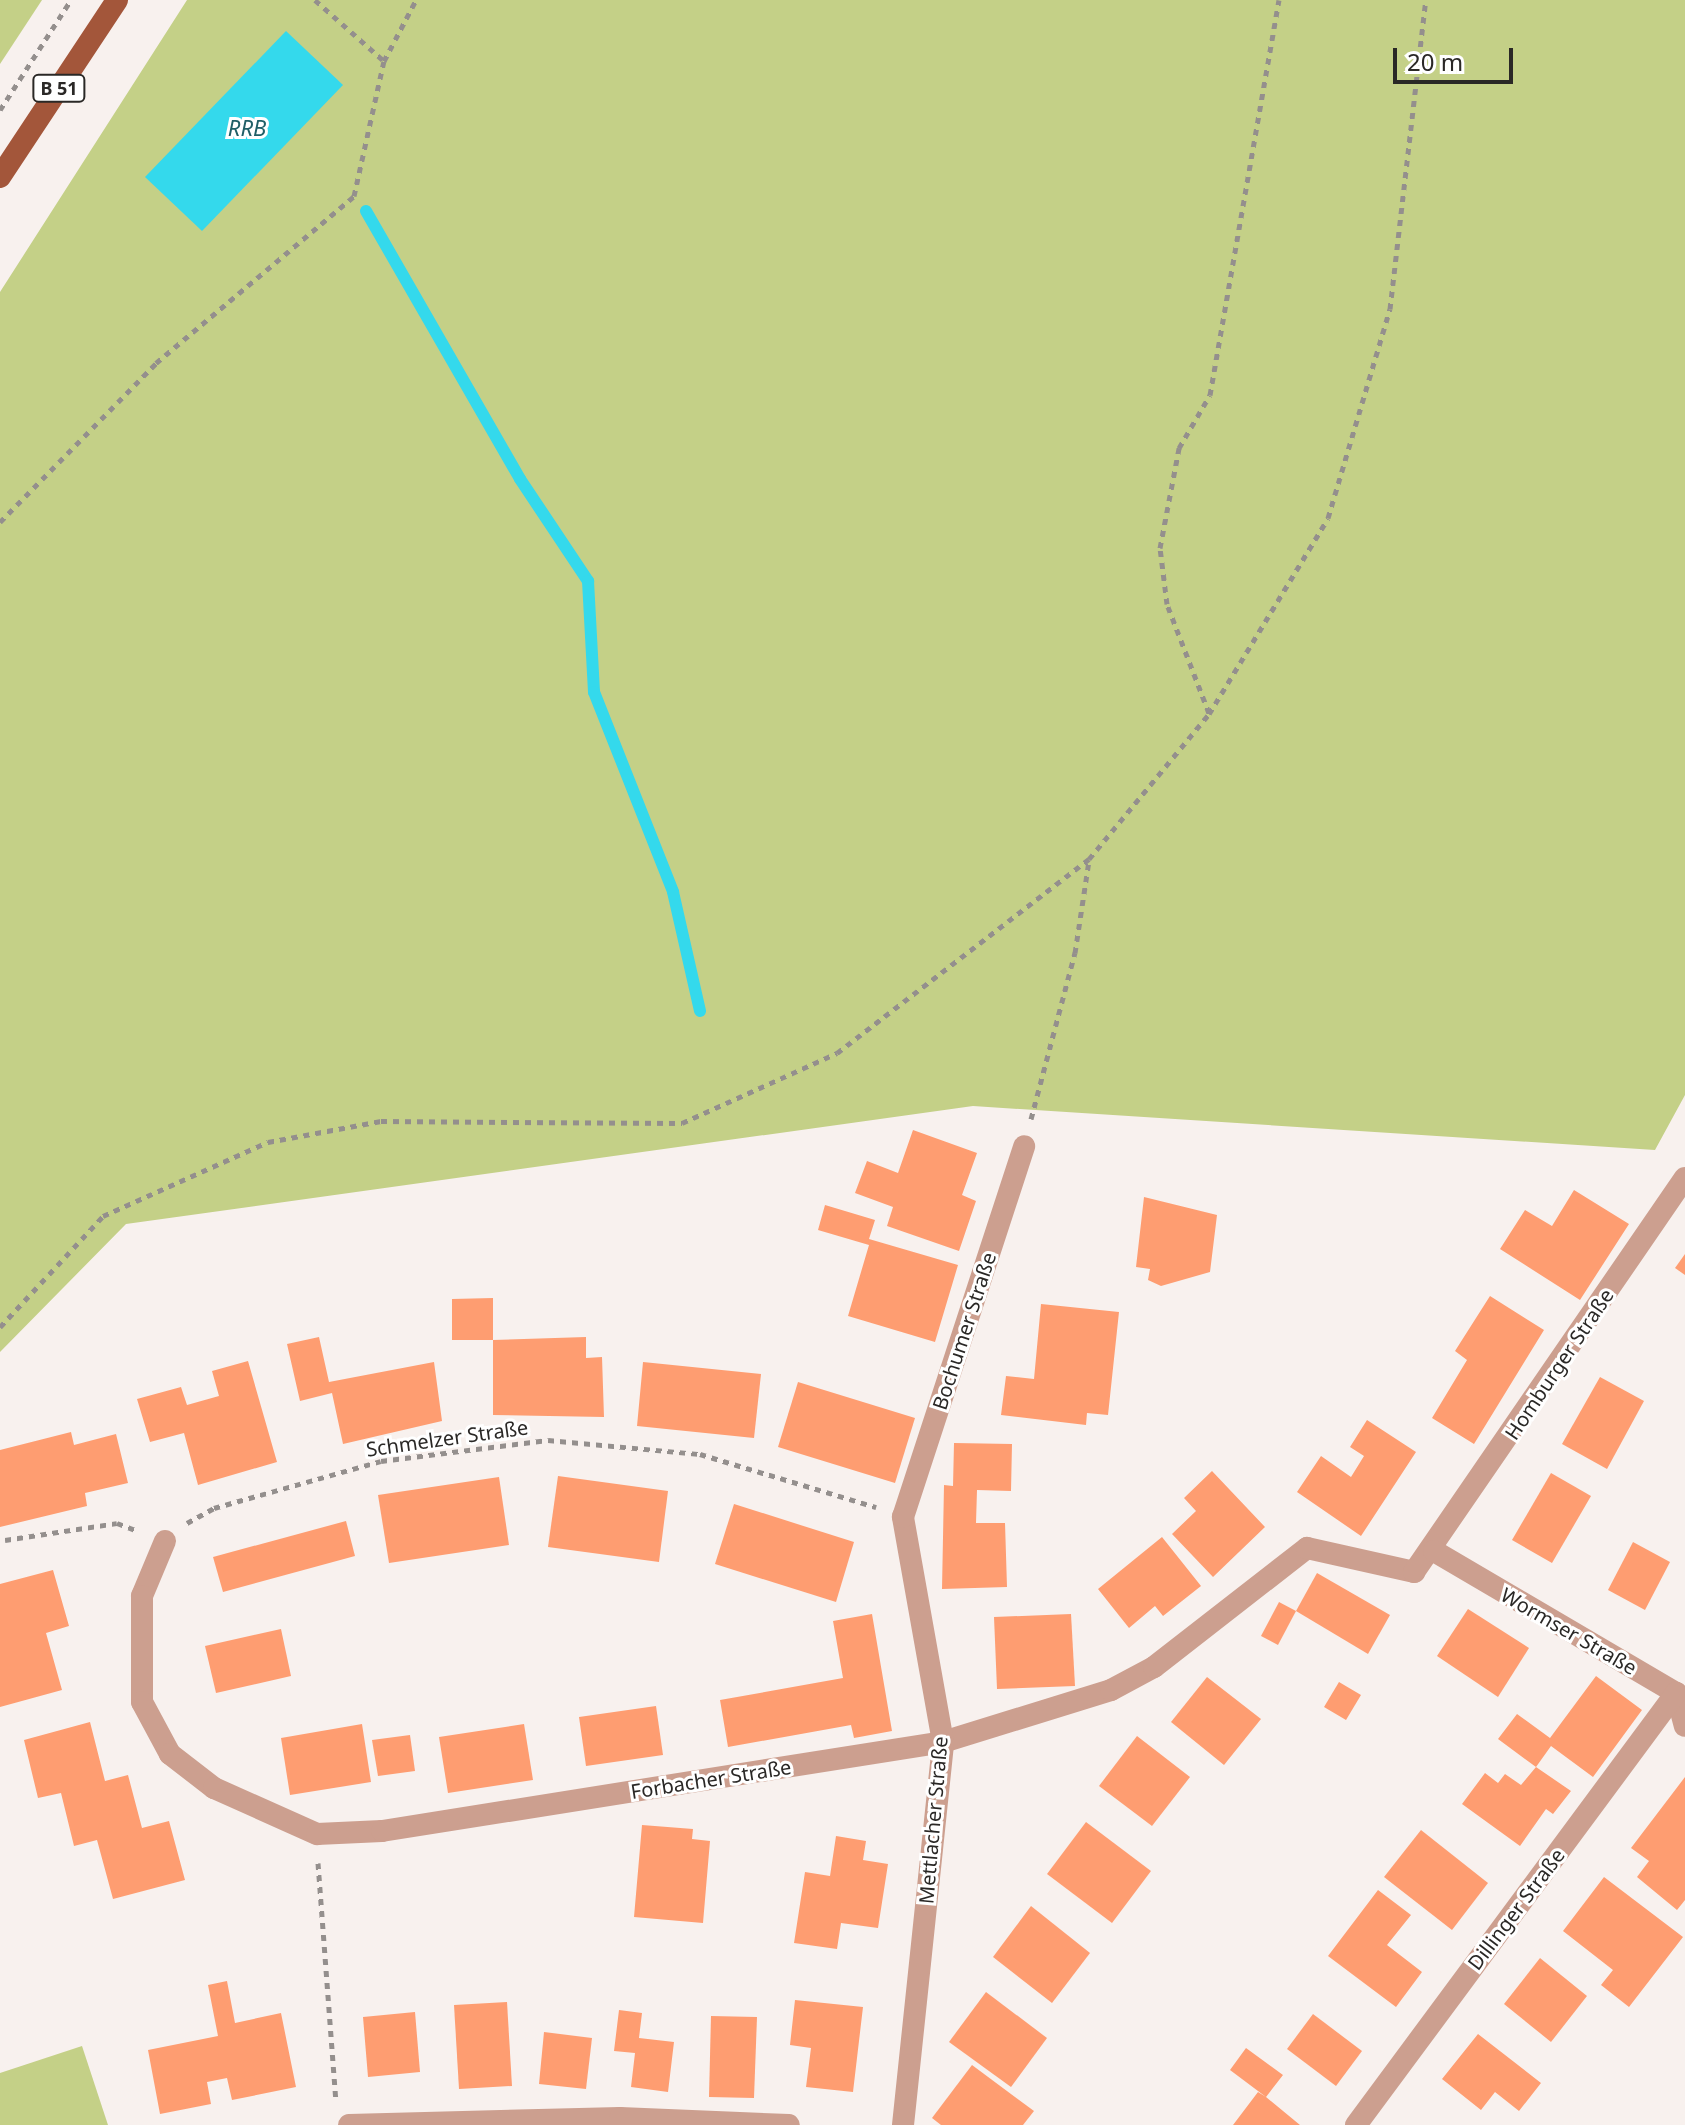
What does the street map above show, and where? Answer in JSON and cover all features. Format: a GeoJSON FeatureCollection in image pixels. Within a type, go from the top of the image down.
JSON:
{"type":"FeatureCollection","features":[{"type":"Feature","properties":{"kind":"main road","name":"B 51"},"geometry":{"type":"LineString","coordinates":[[0,177],[117,0]]}},
{"type":"Feature","properties":{"kind":"street","name":"Bochumer Straße"},"geometry":{"type":"LineString","coordinates":[[903,1517],[1024,1146]]}},
{"type":"Feature","properties":{"kind":"street","name":"Homburger Straße"},"geometry":{"type":"LineString","coordinates":[[1434,1551],[1685,1178]]}},
{"type":"Feature","properties":{"kind":"street","name":"Mettlacher Straße"},"geometry":{"type":"LineString","coordinates":[[903,1517],[943,1742],[903,2125]]}},
{"type":"Feature","properties":{"kind":"street","name":"Forbacher Straße"},"geometry":{"type":"LineString","coordinates":[[165,1541],[142,1596],[142,1702],[170,1754],[214,1788],[317,1834],[382,1831],[943,1742],[1111,1690],[1154,1667],[1307,1548],[1414,1572],[1434,1551]]}},
{"type":"Feature","properties":{"kind":"street","name":"Wormser Straße"},"geometry":{"type":"LineString","coordinates":[[1434,1551],[1676,1693]]}},
{"type":"Feature","properties":{"kind":"street"},"geometry":{"type":"LineString","coordinates":[[1676,1693],[1685,1726]]}},
{"type":"Feature","properties":{"kind":"street","name":"Dillinger Straße"},"geometry":{"type":"LineString","coordinates":[[1356,2125],[1676,1693]]}},
{"type":"Feature","properties":{"kind":"street"},"geometry":{"type":"LineString","coordinates":[[343,2118],[372,2123],[789,2125]]}},
{"type":"Feature","properties":{"kind":"path"},"geometry":{"type":"LineString","coordinates":[[0,110],[71,0]]}},
{"type":"Feature","properties":{"kind":"path"},"geometry":{"type":"LineString","coordinates":[[315,0],[384,61]]}},
{"type":"Feature","properties":{"kind":"path"},"geometry":{"type":"LineString","coordinates":[[0,522],[156,363],[354,196],[384,61],[416,0]]}},
{"type":"Feature","properties":{"kind":"path"},"geometry":{"type":"LineString","coordinates":[[1209,714],[1167,604],[1160,548],[1179,448],[1210,395],[1279,0]]}},
{"type":"Feature","properties":{"kind":"path"},"geometry":{"type":"LineString","coordinates":[[0,1327],[103,1216],[268,1142],[381,1121],[682,1123],[837,1053],[1089,859],[1209,714],[1328,518],[1390,309],[1426,0]]}},
{"type":"Feature","properties":{"kind":"path"},"geometry":{"type":"LineString","coordinates":[[1024,1146],[1075,953],[1089,859]]}},
{"type":"Feature","properties":{"kind":"path","name":"Schmelzer Straße"},"geometry":{"type":"LineString","coordinates":[[165,1541],[214,1508],[279,1487],[381,1461],[548,1440],[700,1454],[903,1517]]}},
{"type":"Feature","properties":{"kind":"path"},"geometry":{"type":"LineString","coordinates":[[5,1540],[117,1523],[165,1541]]}},
{"type":"Feature","properties":{"kind":"path"},"geometry":{"type":"LineString","coordinates":[[317,1834],[323,1996],[343,2118]]}},
{"type":"Feature","properties":{"kind":"green space"},"geometry":{"type":"Polygon","coordinates":[[[0,0],[42,0],[0,64],[0,0]]]}},
{"type":"Feature","properties":{"kind":"green space"},"geometry":{"type":"Polygon","coordinates":[[[187,0],[1685,0],[1685,1095],[1655,1150],[973,1106],[126,1224],[0,1352],[0,292],[187,0]]]}},
{"type":"Feature","properties":{"kind":"green space"},"geometry":{"type":"Polygon","coordinates":[[[82,2046],[108,2125],[0,2125],[0,2073],[82,2046]]]}},
{"type":"Feature","properties":{"kind":"water","name":"RRB"},"geometry":{"type":"Polygon","coordinates":[[[286,31],[343,85],[202,231],[145,177],[286,31]]]}},
{"type":"Feature","properties":{"kind":"building"},"geometry":{"type":"Polygon","coordinates":[[[913,1130],[977,1153],[962,1195],[976,1201],[959,1251],[887,1226],[893,1207],[855,1193],[867,1161],[898,1173],[913,1130]]]}},
{"type":"Feature","properties":{"kind":"building"},"geometry":{"type":"Polygon","coordinates":[[[1574,1190],[1629,1224],[1580,1300],[1500,1249],[1525,1210],[1552,1226],[1574,1190]]]}},
{"type":"Feature","properties":{"kind":"building"},"geometry":{"type":"Polygon","coordinates":[[[1144,1197],[1217,1215],[1210,1272],[1161,1286],[1148,1280],[1150,1269],[1136,1267],[1144,1197]]]}},
{"type":"Feature","properties":{"kind":"building"},"geometry":{"type":"Polygon","coordinates":[[[825,1205],[875,1220],[869,1239],[958,1265],[935,1342],[848,1316],[869,1245],[818,1230],[825,1205]]]}},
{"type":"Feature","properties":{"kind":"building"},"geometry":{"type":"Polygon","coordinates":[[[1685,1254],[1685,1275],[1675,1268],[1685,1254]]]}},
{"type":"Feature","properties":{"kind":"building"},"geometry":{"type":"Polygon","coordinates":[[[1490,1296],[1544,1330],[1474,1444],[1432,1418],[1467,1360],[1455,1351],[1490,1296]]]}},
{"type":"Feature","properties":{"kind":"building"},"geometry":{"type":"Polygon","coordinates":[[[493,1298],[493,1340],[452,1340],[452,1299],[493,1298]]]}},
{"type":"Feature","properties":{"kind":"building"},"geometry":{"type":"Polygon","coordinates":[[[1041,1304],[1119,1312],[1108,1415],[1087,1413],[1086,1425],[1001,1415],[1006,1376],[1034,1379],[1041,1304]]]}},
{"type":"Feature","properties":{"kind":"building"},"geometry":{"type":"Polygon","coordinates":[[[319,1337],[329,1382],[434,1362],[442,1421],[343,1444],[332,1393],[300,1401],[287,1344],[319,1337]]]}},
{"type":"Feature","properties":{"kind":"building"},"geometry":{"type":"Polygon","coordinates":[[[586,1337],[586,1358],[602,1357],[604,1417],[493,1415],[493,1340],[586,1337]]]}},
{"type":"Feature","properties":{"kind":"building"},"geometry":{"type":"Polygon","coordinates":[[[248,1361],[277,1462],[198,1485],[184,1433],[150,1442],[137,1399],[181,1387],[187,1405],[219,1396],[212,1371],[248,1361]]]}},
{"type":"Feature","properties":{"kind":"building"},"geometry":{"type":"Polygon","coordinates":[[[643,1362],[761,1374],[754,1438],[637,1426],[643,1362]]]}},
{"type":"Feature","properties":{"kind":"building"},"geometry":{"type":"Polygon","coordinates":[[[1600,1377],[1644,1401],[1607,1469],[1562,1444],[1600,1377]]]}},
{"type":"Feature","properties":{"kind":"building"},"geometry":{"type":"Polygon","coordinates":[[[798,1382],[915,1418],[895,1483],[778,1447],[798,1382]]]}},
{"type":"Feature","properties":{"kind":"building"},"geometry":{"type":"Polygon","coordinates":[[[1367,1420],[1416,1452],[1361,1536],[1297,1492],[1321,1456],[1351,1477],[1364,1456],[1350,1447],[1367,1420]]]}},
{"type":"Feature","properties":{"kind":"building"},"geometry":{"type":"Polygon","coordinates":[[[71,1432],[74,1445],[116,1434],[128,1483],[85,1493],[87,1506],[0,1527],[0,1450],[71,1432]]]}},
{"type":"Feature","properties":{"kind":"building"},"geometry":{"type":"Polygon","coordinates":[[[954,1443],[1012,1444],[1011,1491],[977,1490],[976,1523],[1005,1523],[1007,1587],[942,1589],[944,1485],[953,1486],[954,1443]]]}},
{"type":"Feature","properties":{"kind":"building"},"geometry":{"type":"Polygon","coordinates":[[[1212,1471],[1265,1527],[1213,1577],[1172,1534],[1196,1511],[1184,1498],[1212,1471]]]}},
{"type":"Feature","properties":{"kind":"building"},"geometry":{"type":"Polygon","coordinates":[[[1551,1473],[1591,1496],[1552,1563],[1512,1540],[1551,1473]]]}},
{"type":"Feature","properties":{"kind":"building"},"geometry":{"type":"Polygon","coordinates":[[[558,1476],[668,1491],[659,1562],[548,1547],[558,1476]]]}},
{"type":"Feature","properties":{"kind":"building"},"geometry":{"type":"Polygon","coordinates":[[[499,1477],[509,1545],[389,1563],[378,1495],[499,1477]]]}},
{"type":"Feature","properties":{"kind":"building"},"geometry":{"type":"Polygon","coordinates":[[[734,1504],[854,1542],[836,1602],[715,1564],[734,1504]]]}},
{"type":"Feature","properties":{"kind":"building"},"geometry":{"type":"Polygon","coordinates":[[[346,1521],[355,1556],[223,1592],[213,1557],[346,1521]]]}},
{"type":"Feature","properties":{"kind":"building"},"geometry":{"type":"Polygon","coordinates":[[[1162,1537],[1201,1586],[1163,1616],[1155,1606],[1129,1628],[1098,1589],[1162,1537]]]}},
{"type":"Feature","properties":{"kind":"building"},"geometry":{"type":"Polygon","coordinates":[[[1633,1542],[1670,1562],[1645,1610],[1608,1590],[1633,1542]]]}},
{"type":"Feature","properties":{"kind":"building"},"geometry":{"type":"Polygon","coordinates":[[[53,1570],[69,1626],[46,1633],[62,1690],[0,1707],[0,1584],[53,1570]]]}},
{"type":"Feature","properties":{"kind":"building"},"geometry":{"type":"Polygon","coordinates":[[[1317,1573],[1390,1615],[1368,1654],[1296,1611],[1317,1573]]]}},
{"type":"Feature","properties":{"kind":"building"},"geometry":{"type":"Polygon","coordinates":[[[1279,1602],[1296,1611],[1278,1645],[1261,1636],[1279,1602]]]}},
{"type":"Feature","properties":{"kind":"building"},"geometry":{"type":"Polygon","coordinates":[[[1468,1609],[1529,1648],[1498,1697],[1437,1656],[1468,1609]]]}},
{"type":"Feature","properties":{"kind":"building"},"geometry":{"type":"Polygon","coordinates":[[[872,1614],[892,1731],[854,1738],[851,1725],[728,1747],[720,1700],[843,1678],[833,1621],[872,1614]]]}},
{"type":"Feature","properties":{"kind":"building"},"geometry":{"type":"Polygon","coordinates":[[[1071,1614],[1075,1686],[997,1689],[994,1617],[1071,1614]]]}},
{"type":"Feature","properties":{"kind":"building"},"geometry":{"type":"Polygon","coordinates":[[[281,1629],[291,1676],[216,1693],[205,1646],[281,1629]]]}},
{"type":"Feature","properties":{"kind":"building"},"geometry":{"type":"Polygon","coordinates":[[[1596,1676],[1642,1710],[1593,1777],[1551,1746],[1536,1767],[1498,1739],[1517,1714],[1550,1738],[1596,1676]]]}},
{"type":"Feature","properties":{"kind":"building"},"geometry":{"type":"Polygon","coordinates":[[[1207,1677],[1261,1719],[1224,1765],[1171,1722],[1207,1677]]]}},
{"type":"Feature","properties":{"kind":"building"},"geometry":{"type":"Polygon","coordinates":[[[1339,1682],[1361,1695],[1346,1720],[1324,1707],[1339,1682]]]}},
{"type":"Feature","properties":{"kind":"building"},"geometry":{"type":"Polygon","coordinates":[[[656,1706],[663,1755],[586,1766],[579,1717],[656,1706]]]}},
{"type":"Feature","properties":{"kind":"building"},"geometry":{"type":"Polygon","coordinates":[[[90,1722],[105,1781],[128,1775],[142,1828],[169,1821],[185,1880],[113,1899],[97,1840],[74,1846],[61,1793],[38,1798],[24,1740],[90,1722]]]}},
{"type":"Feature","properties":{"kind":"building"},"geometry":{"type":"Polygon","coordinates":[[[362,1724],[371,1782],[290,1795],[281,1738],[362,1724]]]}},
{"type":"Feature","properties":{"kind":"building"},"geometry":{"type":"Polygon","coordinates":[[[524,1724],[533,1780],[448,1793],[439,1737],[524,1724]]]}},
{"type":"Feature","properties":{"kind":"building"},"geometry":{"type":"Polygon","coordinates":[[[410,1735],[415,1771],[378,1776],[372,1740],[410,1735]]]}},
{"type":"Feature","properties":{"kind":"building"},"geometry":{"type":"Polygon","coordinates":[[[1137,1736],[1190,1777],[1152,1826],[1099,1786],[1137,1736]]]}},
{"type":"Feature","properties":{"kind":"building"},"geometry":{"type":"Polygon","coordinates":[[[1536,1767],[1571,1791],[1553,1814],[1546,1809],[1520,1846],[1462,1804],[1485,1773],[1498,1783],[1505,1774],[1521,1785],[1536,1767]]]}},
{"type":"Feature","properties":{"kind":"building"},"geometry":{"type":"Polygon","coordinates":[[[1685,1777],[1685,1900],[1677,1910],[1637,1877],[1649,1861],[1631,1848],[1685,1777]]]}},
{"type":"Feature","properties":{"kind":"building"},"geometry":{"type":"Polygon","coordinates":[[[1086,1822],[1151,1871],[1112,1923],[1047,1874],[1086,1822]]]}},
{"type":"Feature","properties":{"kind":"building"},"geometry":{"type":"Polygon","coordinates":[[[642,1825],[693,1829],[692,1839],[710,1841],[703,1923],[634,1917],[642,1825]]]}},
{"type":"Feature","properties":{"kind":"building"},"geometry":{"type":"Polygon","coordinates":[[[1421,1830],[1488,1883],[1452,1930],[1384,1877],[1421,1830]]]}},
{"type":"Feature","properties":{"kind":"building"},"geometry":{"type":"Polygon","coordinates":[[[836,1836],[866,1841],[863,1860],[888,1864],[878,1928],[841,1923],[837,1949],[794,1943],[805,1872],[830,1876],[836,1836]]]}},
{"type":"Feature","properties":{"kind":"building"},"geometry":{"type":"Polygon","coordinates":[[[1604,1877],[1683,1937],[1629,2007],[1601,1985],[1613,1970],[1563,1931],[1604,1877]]]}},
{"type":"Feature","properties":{"kind":"building"},"geometry":{"type":"Polygon","coordinates":[[[1378,1890],[1411,1915],[1387,1945],[1422,1972],[1396,2007],[1328,1956],[1378,1890]]]}},
{"type":"Feature","properties":{"kind":"building"},"geometry":{"type":"Polygon","coordinates":[[[1031,1906],[1090,1953],[1052,2003],[993,1957],[1031,1906]]]}},
{"type":"Feature","properties":{"kind":"building"},"geometry":{"type":"Polygon","coordinates":[[[1540,1958],[1587,1996],[1551,2042],[1504,2004],[1540,1958]]]}},
{"type":"Feature","properties":{"kind":"building"},"geometry":{"type":"Polygon","coordinates":[[[227,1981],[235,2023],[281,2013],[296,2087],[232,2100],[227,2078],[207,2082],[211,2104],[160,2114],[148,2050],[218,2036],[208,1985],[227,1981]]]}},
{"type":"Feature","properties":{"kind":"building"},"geometry":{"type":"Polygon","coordinates":[[[986,1992],[1047,2038],[1011,2087],[949,2042],[986,1992]]]}},
{"type":"Feature","properties":{"kind":"building"},"geometry":{"type":"Polygon","coordinates":[[[795,2000],[863,2007],[853,2092],[806,2087],[811,2048],[790,2045],[795,2000]]]}},
{"type":"Feature","properties":{"kind":"building"},"geometry":{"type":"Polygon","coordinates":[[[507,2002],[512,2086],[459,2089],[454,2005],[507,2002]]]}},
{"type":"Feature","properties":{"kind":"building"},"geometry":{"type":"Polygon","coordinates":[[[619,2010],[642,2013],[639,2038],[674,2042],[668,2092],[631,2087],[635,2053],[614,2051],[619,2010]]]}},
{"type":"Feature","properties":{"kind":"building"},"geometry":{"type":"Polygon","coordinates":[[[415,2012],[420,2072],[368,2077],[363,2017],[415,2012]]]}},
{"type":"Feature","properties":{"kind":"building"},"geometry":{"type":"Polygon","coordinates":[[[1313,2014],[1362,2051],[1336,2086],[1287,2049],[1313,2014]]]}},
{"type":"Feature","properties":{"kind":"building"},"geometry":{"type":"Polygon","coordinates":[[[711,2016],[757,2017],[754,2098],[709,2097],[711,2016]]]}},
{"type":"Feature","properties":{"kind":"building"},"geometry":{"type":"Polygon","coordinates":[[[544,2032],[592,2038],[586,2089],[539,2084],[544,2032]]]}},
{"type":"Feature","properties":{"kind":"building"},"geometry":{"type":"Polygon","coordinates":[[[1478,2034],[1541,2083],[1519,2111],[1495,2092],[1481,2110],[1442,2079],[1478,2034]]]}},
{"type":"Feature","properties":{"kind":"building"},"geometry":{"type":"Polygon","coordinates":[[[1246,2048],[1283,2075],[1266,2097],[1230,2070],[1246,2048]]]}},
{"type":"Feature","properties":{"kind":"building"},"geometry":{"type":"Polygon","coordinates":[[[972,2065],[1034,2111],[1023,2125],[941,2125],[932,2118],[972,2065]]]}},
{"type":"Feature","properties":{"kind":"building"},"geometry":{"type":"Polygon","coordinates":[[[1258,2092],[1300,2125],[1233,2125],[1258,2092]]]}},
{"type":"Feature","properties":{"kind":"waterway"},"geometry":{"type":"LineString","coordinates":[[366,211],[520,479],[588,581],[594,692],[673,892],[700,1011]]}}]}
